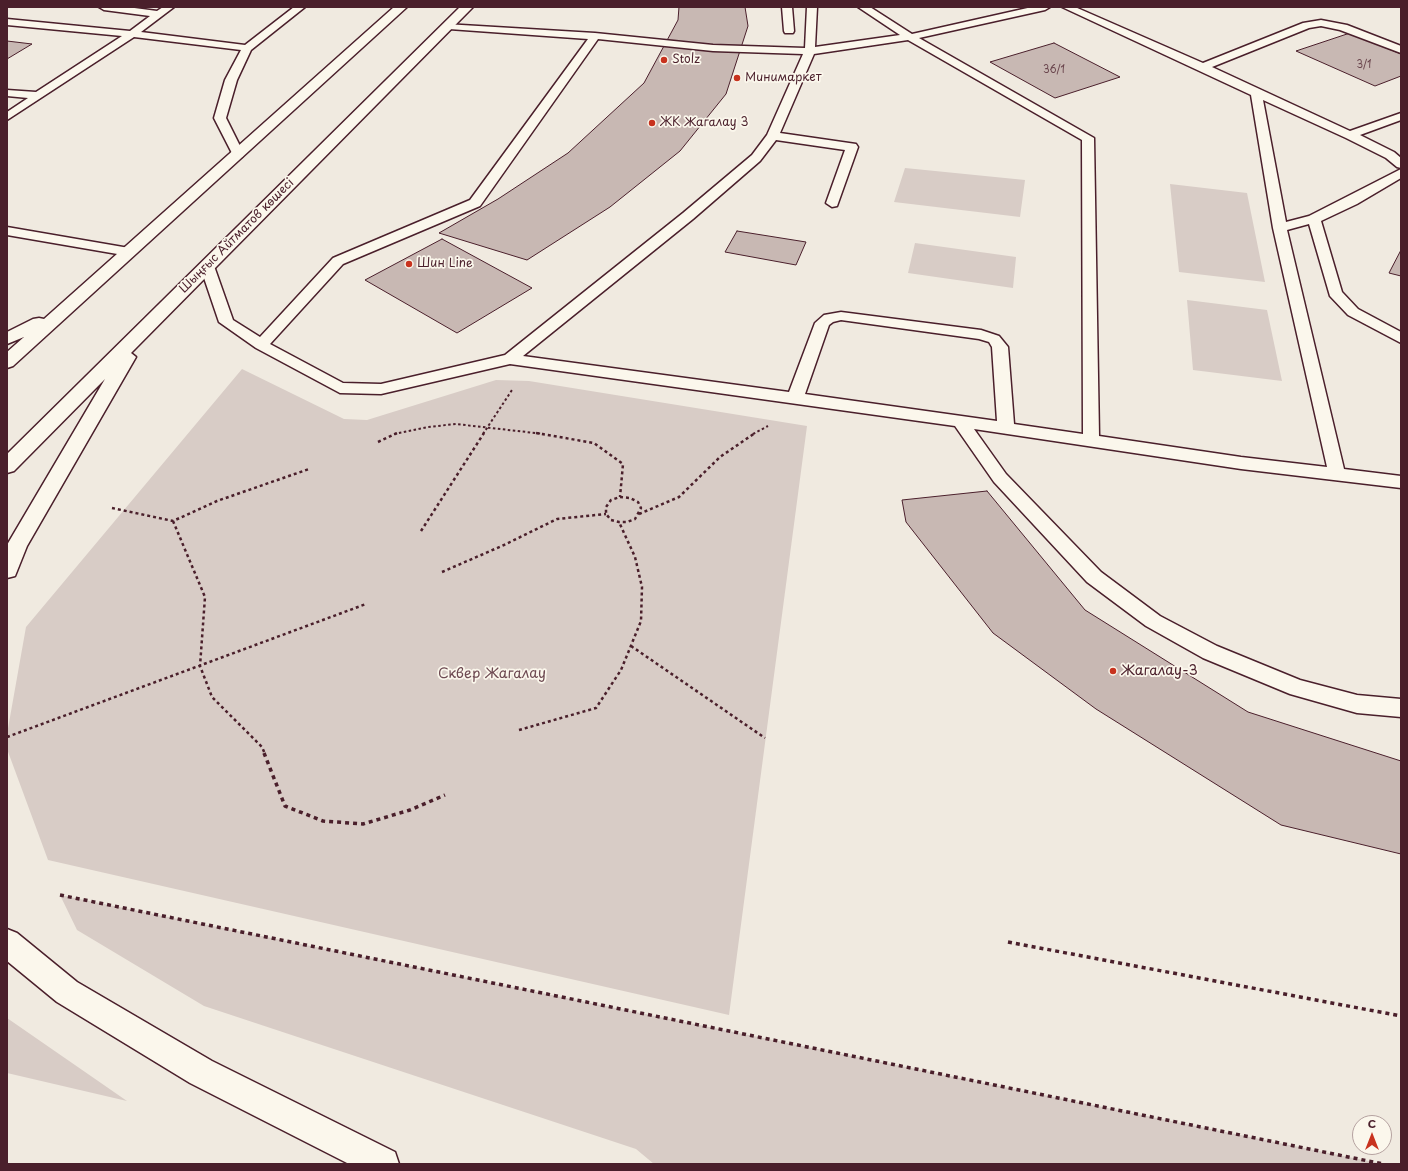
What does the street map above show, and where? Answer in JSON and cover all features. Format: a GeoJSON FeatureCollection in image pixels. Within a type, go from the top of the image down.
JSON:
{"type":"FeatureCollection","features":[{"type":"Feature","properties":{"kind":"main road","name":"Шыңғыс Айтматов көшесі"},"geometry":{"type":"LineString","coordinates":[[7,466],[467,7]]}},
{"type":"Feature","properties":{"kind":"main road"},"geometry":{"type":"LineString","coordinates":[[7,362],[238,154],[396,9]]}},
{"type":"Feature","properties":{"kind":"main road"},"geometry":{"type":"LineString","coordinates":[[7,339],[65,309]]}},
{"type":"Feature","properties":{"kind":"main road"},"geometry":{"type":"LineString","coordinates":[[7,570],[17,546],[143,330]]}},
{"type":"Feature","properties":{"kind":"main road"},"geometry":{"type":"LineString","coordinates":[[7,943],[67,992],[201,1072],[383,1164]]}},
{"type":"Feature","properties":{"kind":"lane"},"geometry":{"type":"LineString","coordinates":[[104,7],[159,14]]}},
{"type":"Feature","properties":{"kind":"lane"},"geometry":{"type":"LineString","coordinates":[[7,117],[132,34],[169,7]]}},
{"type":"Feature","properties":{"kind":"lane"},"geometry":{"type":"LineString","coordinates":[[238,154],[220,118],[231,80],[247,48],[300,7]]}},
{"type":"Feature","properties":{"kind":"lane"},"geometry":{"type":"LineString","coordinates":[[787,7],[789,31]]}},
{"type":"Feature","properties":{"kind":"lane"},"geometry":{"type":"LineString","coordinates":[[510,359],[688,216],[756,158],[773,136],[810,51],[812,7]]}},
{"type":"Feature","properties":{"kind":"lane"},"geometry":{"type":"LineString","coordinates":[[863,7],[910,37],[1088,138],[1091,440]]}},
{"type":"Feature","properties":{"kind":"lane"},"geometry":{"type":"LineString","coordinates":[[449,26],[595,36],[713,48],[810,51],[910,37],[1045,7]]}},
{"type":"Feature","properties":{"kind":"lane"},"geometry":{"type":"LineString","coordinates":[[1067,7],[1203,66],[1256,93],[1350,135],[1390,156],[1401,172],[1352,201],[1314,219],[1280,228]]}},
{"type":"Feature","properties":{"kind":"lane"},"geometry":{"type":"LineString","coordinates":[[7,22],[132,34],[247,48]]}},
{"type":"Feature","properties":{"kind":"lane"},"geometry":{"type":"LineString","coordinates":[[1203,66],[1307,25],[1321,23],[1343,27],[1401,50]]}},
{"type":"Feature","properties":{"kind":"lane"},"geometry":{"type":"LineString","coordinates":[[261,345],[338,261],[475,203],[595,36]]}},
{"type":"Feature","properties":{"kind":"lane"},"geometry":{"type":"LineString","coordinates":[[7,93],[39,96]]}},
{"type":"Feature","properties":{"kind":"lane"},"geometry":{"type":"LineString","coordinates":[[1256,93],[1280,228],[1337,474]]}},
{"type":"Feature","properties":{"kind":"lane"},"geometry":{"type":"LineString","coordinates":[[1350,135],[1401,116]]}},
{"type":"Feature","properties":{"kind":"lane"},"geometry":{"type":"LineString","coordinates":[[773,136],[852,147],[832,203]]}},
{"type":"Feature","properties":{"kind":"lane"},"geometry":{"type":"LineString","coordinates":[[1314,219],[1335,293],[1353,312],[1401,338]]}},
{"type":"Feature","properties":{"kind":"lane"},"geometry":{"type":"LineString","coordinates":[[7,230],[129,252]]}},
{"type":"Feature","properties":{"kind":"lane"},"geometry":{"type":"LineString","coordinates":[[207,266],[226,322],[261,345],[340,388],[381,389],[510,359],[1006,427],[1241,463],[1401,482]]}},
{"type":"Feature","properties":{"kind":"lane"},"geometry":{"type":"LineString","coordinates":[[795,399],[822,323],[829,318],[841,316],[981,335],[994,339],[1000,347],[1006,427]]}},
{"type":"Feature","properties":{"kind":"lane"},"geometry":{"type":"LineString","coordinates":[[960,421],[1000,478],[1094,577],[1153,621],[1210,652],[1296,688],[1357,704],[1401,708]]}},
{"type":"Feature","properties":{"kind":"path"},"geometry":{"type":"LineString","coordinates":[[421,531],[514,387]]}},
{"type":"Feature","properties":{"kind":"path"},"geometry":{"type":"LineString","coordinates":[[378,442],[397,434],[428,427],[456,424],[487,429],[560,436],[594,443],[623,464],[620,497]]}},
{"type":"Feature","properties":{"kind":"path"},"geometry":{"type":"LineString","coordinates":[[640,514],[641,508],[638,502],[630,498],[620,497],[611,500],[606,507],[606,514],[611,520],[627,522],[635,519],[640,514],[679,496],[720,457],[746,438],[771,424]]}},
{"type":"Feature","properties":{"kind":"path"},"geometry":{"type":"LineString","coordinates":[[112,508],[173,521],[217,500],[309,469]]}},
{"type":"Feature","properties":{"kind":"path"},"geometry":{"type":"LineString","coordinates":[[442,572],[504,545],[557,519],[606,514]]}},
{"type":"Feature","properties":{"kind":"path"},"geometry":{"type":"LineString","coordinates":[[173,521],[205,597],[200,666],[212,697],[262,748],[285,806],[323,821],[363,824],[410,810],[445,795]]}},
{"type":"Feature","properties":{"kind":"path"},"geometry":{"type":"LineString","coordinates":[[519,730],[596,708],[621,670],[641,621],[642,587],[635,557],[618,522]]}},
{"type":"Feature","properties":{"kind":"path"},"geometry":{"type":"LineString","coordinates":[[7,737],[366,604]]}},
{"type":"Feature","properties":{"kind":"path"},"geometry":{"type":"LineString","coordinates":[[631,646],[765,738]]}},
{"type":"Feature","properties":{"kind":"path"},"geometry":{"type":"LineString","coordinates":[[60,895],[1383,1164]]}},
{"type":"Feature","properties":{"kind":"path"},"geometry":{"type":"LineString","coordinates":[[1008,942],[1401,1016]]}},
{"type":"Feature","properties":{"kind":"green space"},"geometry":{"type":"Polygon","coordinates":[[[905,168],[1025,180],[1020,217],[894,202],[905,168]]]}},
{"type":"Feature","properties":{"kind":"green space"},"geometry":{"type":"Polygon","coordinates":[[[1170,184],[1247,193],[1265,282],[1179,272],[1170,184]]]}},
{"type":"Feature","properties":{"kind":"green space"},"geometry":{"type":"Polygon","coordinates":[[[915,243],[1016,257],[1013,288],[908,273],[915,243]]]}},
{"type":"Feature","properties":{"kind":"green space"},"geometry":{"type":"Polygon","coordinates":[[[1187,300],[1267,310],[1282,381],[1193,370],[1187,300]]]}},
{"type":"Feature","properties":{"kind":"green space","name":"Сквер Жагалау"},"geometry":{"type":"Polygon","coordinates":[[[242,369],[344,419],[367,420],[496,380],[529,381],[807,426],[729,1015],[48,860],[7,749],[7,734],[26,627],[242,369]]]}},
{"type":"Feature","properties":{"kind":"green space"},"geometry":{"type":"Polygon","coordinates":[[[60,895],[1383,1164],[654,1164],[636,1149],[204,1006],[77,930],[60,895]]]}},
{"type":"Feature","properties":{"kind":"green space"},"geometry":{"type":"Polygon","coordinates":[[[7,1018],[127,1101],[7,1073],[7,1018]]]}},
{"type":"Feature","properties":{"kind":"building","name":"ЖК Жагалау 3"},"geometry":{"type":"Polygon","coordinates":[[[679,7],[745,7],[748,26],[726,94],[680,151],[610,207],[527,260],[439,233],[498,199],[568,153],[644,83],[678,20],[679,7]]]}},
{"type":"Feature","properties":{"kind":"building"},"geometry":{"type":"Polygon","coordinates":[[[1350,33],[1401,54],[1401,76],[1375,86],[1296,51],[1350,33]]]}},
{"type":"Feature","properties":{"kind":"building"},"geometry":{"type":"Polygon","coordinates":[[[7,41],[32,44],[7,59],[7,41]]]}},
{"type":"Feature","properties":{"kind":"building"},"geometry":{"type":"Polygon","coordinates":[[[1054,43],[1120,77],[1055,98],[990,62],[1054,43]]]}},
{"type":"Feature","properties":{"kind":"building"},"geometry":{"type":"Polygon","coordinates":[[[737,231],[806,242],[796,265],[725,252],[737,231]]]}},
{"type":"Feature","properties":{"kind":"building"},"geometry":{"type":"Polygon","coordinates":[[[442,239],[532,288],[457,333],[365,280],[442,239]]]}},
{"type":"Feature","properties":{"kind":"building"},"geometry":{"type":"Polygon","coordinates":[[[1401,250],[1401,276],[1389,273],[1401,250]]]}},
{"type":"Feature","properties":{"kind":"building","name":"Жагалау-3"},"geometry":{"type":"Polygon","coordinates":[[[987,491],[1085,610],[1248,712],[1401,761],[1401,854],[1281,825],[1096,709],[993,633],[906,522],[902,500],[987,491]]]}},
{"type":"Feature","properties":{"kind":"place","name":"Stolz"},"geometry":{"type":"Point","coordinates":[664,60]}},
{"type":"Feature","properties":{"kind":"place","name":"Минимаркет"},"geometry":{"type":"Point","coordinates":[737,78]}},
{"type":"Feature","properties":{"kind":"place","name":"ЖК Жагалау 3"},"geometry":{"type":"Point","coordinates":[652,123]}},
{"type":"Feature","properties":{"kind":"place","name":"Шин Line"},"geometry":{"type":"Point","coordinates":[409,264]}},
{"type":"Feature","properties":{"kind":"place","name":"Жагалау-3"},"geometry":{"type":"Point","coordinates":[1113,671]}}]}
